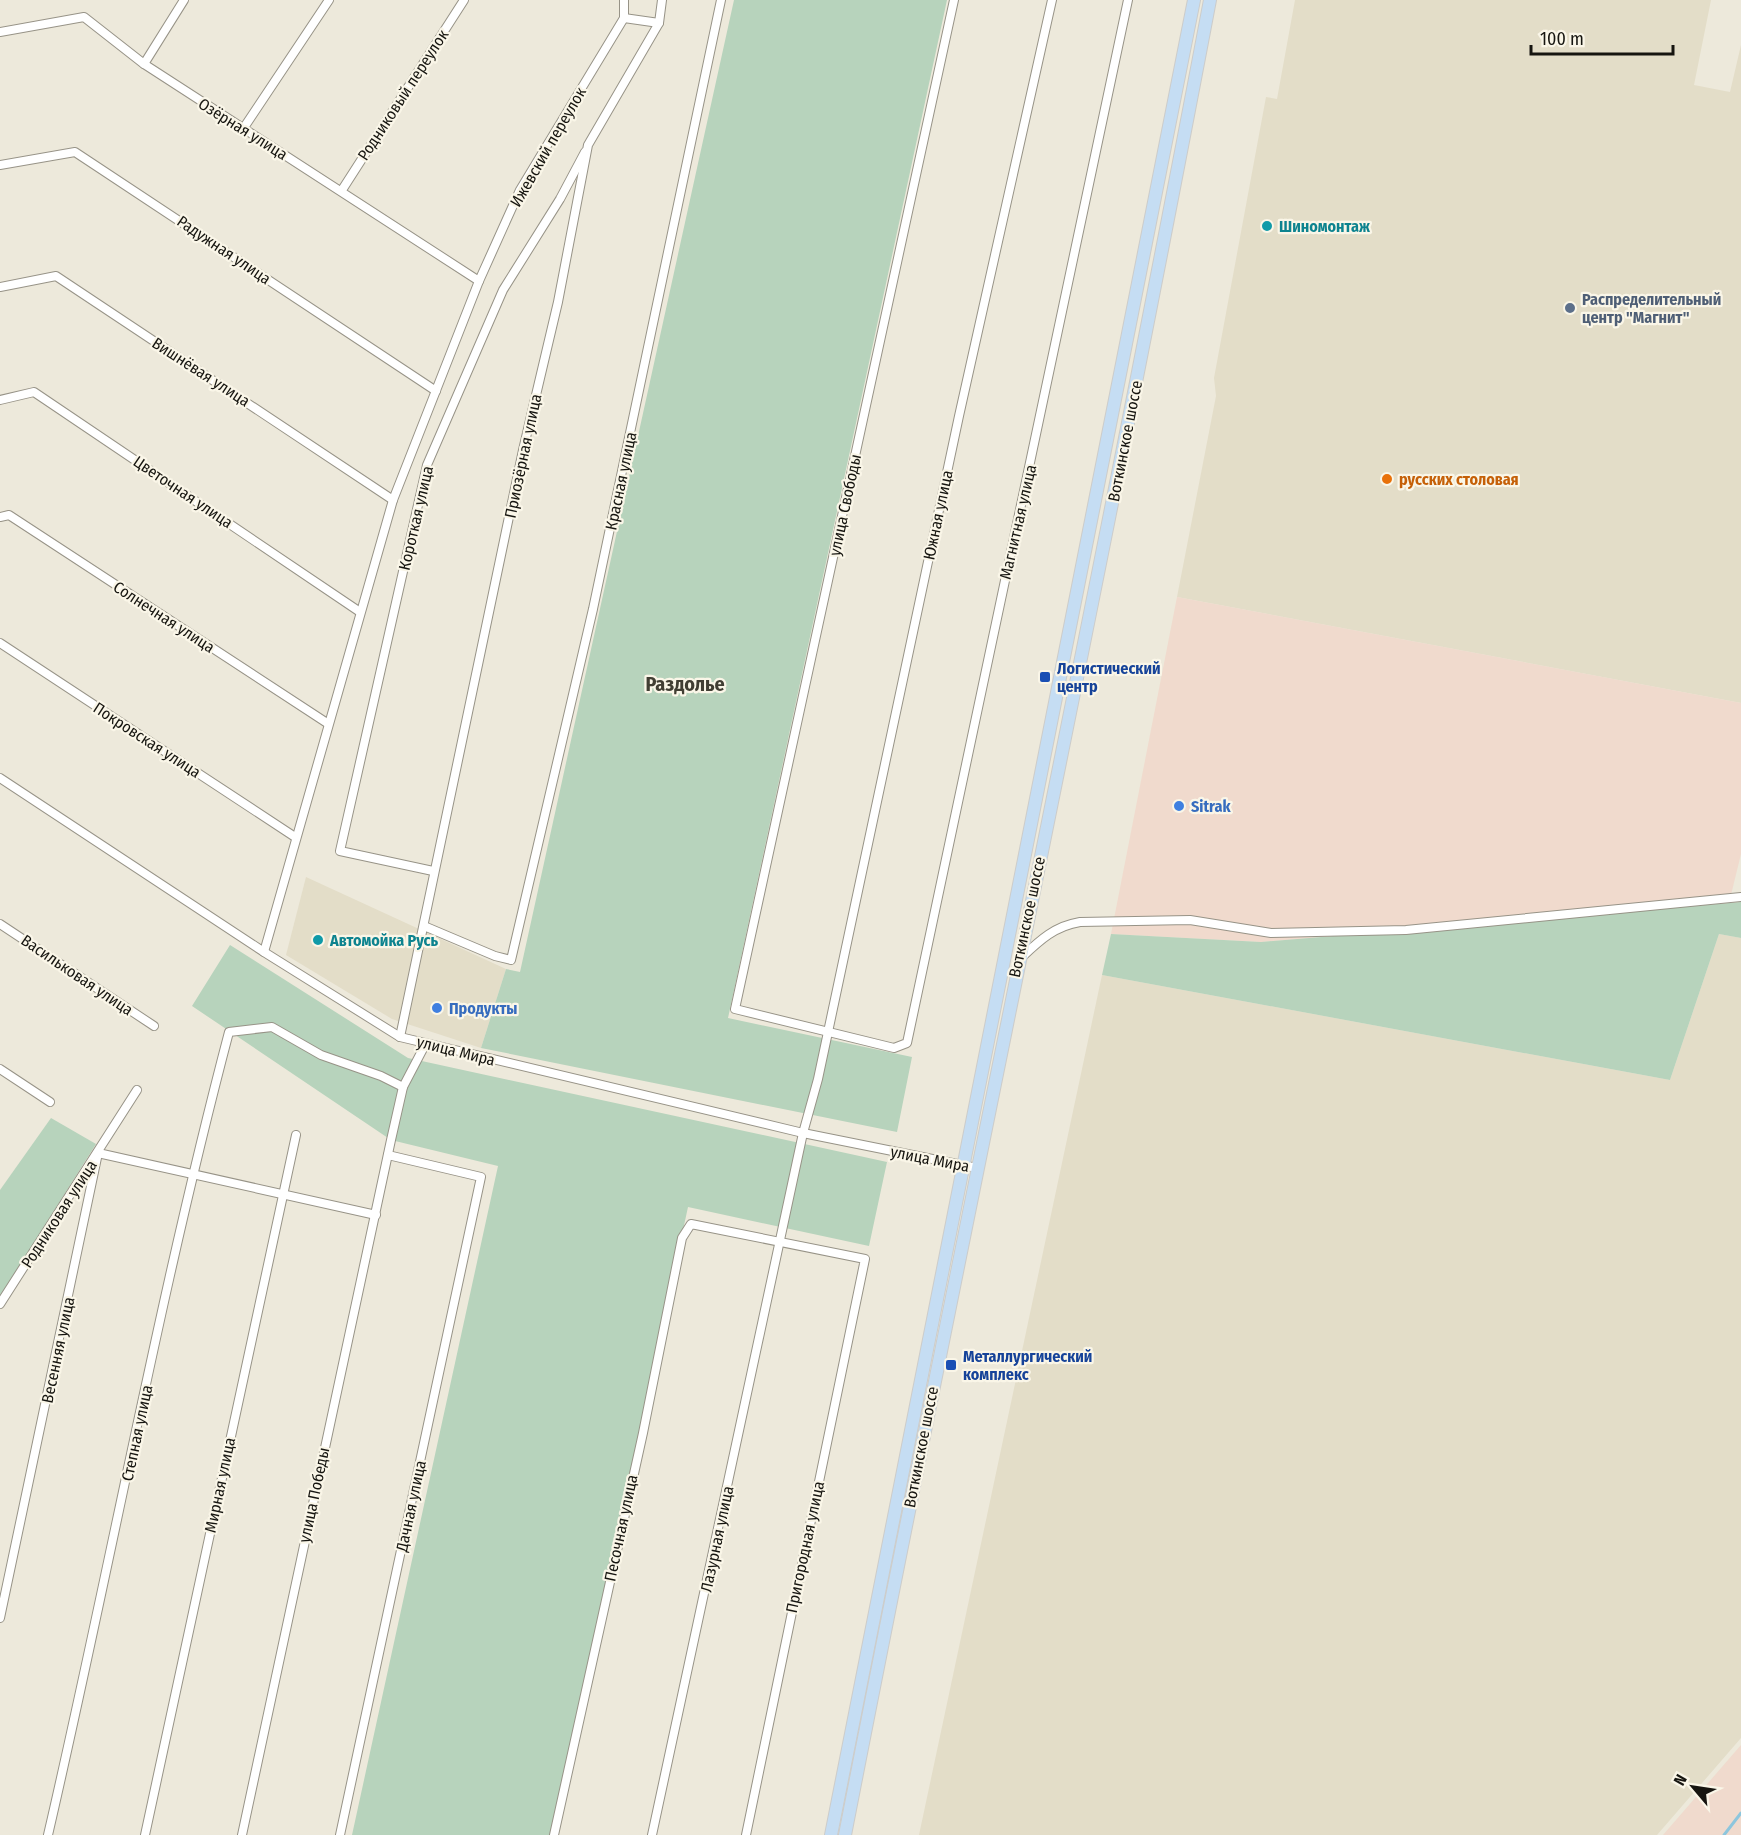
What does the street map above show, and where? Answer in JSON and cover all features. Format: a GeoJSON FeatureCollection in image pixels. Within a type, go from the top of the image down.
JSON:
{"type":"FeatureCollection","features":[{"type":"Feature","properties":{"kind":"main road","name":"Воткинское шоссе"},"geometry":{"type":"LineString","coordinates":[[831,1835],[1194,0]]}},
{"type":"Feature","properties":{"kind":"main road","name":"Воткинское шоссе"},"geometry":{"type":"LineString","coordinates":[[845,1835],[1018,960],[1093,604],[1210,0]]}},
{"type":"Feature","properties":{"kind":"street"},"geometry":{"type":"LineString","coordinates":[[144,64],[184,0]]}},
{"type":"Feature","properties":{"kind":"street"},"geometry":{"type":"LineString","coordinates":[[243,129],[329,0]]}},
{"type":"Feature","properties":{"kind":"street","name":"Родниковый переулок"},"geometry":{"type":"LineString","coordinates":[[342,190],[464,0]]}},
{"type":"Feature","properties":{"kind":"street"},"geometry":{"type":"LineString","coordinates":[[624,0],[624,18],[659,22]]}},
{"type":"Feature","properties":{"kind":"street","name":"Приозёрная улица"},"geometry":{"type":"LineString","coordinates":[[400,1037],[523,450],[558,302],[588,145],[659,22],[662,0]]}},
{"type":"Feature","properties":{"kind":"street","name":"Красная улица"},"geometry":{"type":"LineString","coordinates":[[424,926],[495,956],[511,960],[596,598],[721,0]]}},
{"type":"Feature","properties":{"kind":"street","name":"улица Свободы"},"geometry":{"type":"LineString","coordinates":[[827,1030],[735,1009],[954,0]]}},
{"type":"Feature","properties":{"kind":"street","name":"Южная улица"},"geometry":{"type":"LineString","coordinates":[[803,1133],[818,1079],[959,416],[1052,0]]}},
{"type":"Feature","properties":{"kind":"street","name":"Магнитная улица"},"geometry":{"type":"LineString","coordinates":[[827,1030],[894,1048],[907,1043],[1128,0]]}},
{"type":"Feature","properties":{"kind":"street","name":"Озёрная улица"},"geometry":{"type":"LineString","coordinates":[[0,32],[84,16],[144,64],[342,190],[479,281]]}},
{"type":"Feature","properties":{"kind":"street","name":"Ижевский переулок"},"geometry":{"type":"LineString","coordinates":[[264,952],[327,723],[393,500],[479,281],[520,190],[624,18]]}},
{"type":"Feature","properties":{"kind":"street","name":"Короткая улица"},"geometry":{"type":"LineString","coordinates":[[434,871],[340,851],[427,465],[503,290],[560,199],[588,145]]}},
{"type":"Feature","properties":{"kind":"street","name":"Радужная улица"},"geometry":{"type":"LineString","coordinates":[[0,165],[75,152],[436,391]]}},
{"type":"Feature","properties":{"kind":"street","name":"Вишнёвая улица"},"geometry":{"type":"LineString","coordinates":[[0,287],[56,276],[393,500]]}},
{"type":"Feature","properties":{"kind":"street","name":"Цветочная улица"},"geometry":{"type":"LineString","coordinates":[[0,400],[34,392],[360,612]]}},
{"type":"Feature","properties":{"kind":"street","name":"Солнечная улица"},"geometry":{"type":"LineString","coordinates":[[0,517],[9,515],[327,723]]}},
{"type":"Feature","properties":{"kind":"street","name":"Покровская улица"},"geometry":{"type":"LineString","coordinates":[[0,643],[295,837]]}},
{"type":"Feature","properties":{"kind":"street","name":"улица Мира"},"geometry":{"type":"LineString","coordinates":[[0,778],[264,952],[400,1037],[803,1133],[977,1168]]}},
{"type":"Feature","properties":{"kind":"street"},"geometry":{"type":"LineString","coordinates":[[1018,960],[1047,934],[1065,924],[1080,922],[1190,921],[1271,933],[1406,930],[1741,897]]}},
{"type":"Feature","properties":{"kind":"street","name":"Васильковая улица"},"geometry":{"type":"LineString","coordinates":[[0,924],[154,1026]]}},
{"type":"Feature","properties":{"kind":"street","name":"Степная улица"},"geometry":{"type":"LineString","coordinates":[[48,1835],[131,1463],[192,1174],[229,1032],[272,1027],[321,1055],[403,1088]]}},
{"type":"Feature","properties":{"kind":"street","name":"улица Победы"},"geometry":{"type":"LineString","coordinates":[[242,1835],[403,1088],[426,1045]]}},
{"type":"Feature","properties":{"kind":"street"},"geometry":{"type":"LineString","coordinates":[[0,1069],[50,1102]]}},
{"type":"Feature","properties":{"kind":"street","name":"Весенняя улица"},"geometry":{"type":"LineString","coordinates":[[0,1618],[98,1154],[137,1090]]}},
{"type":"Feature","properties":{"kind":"street","name":"Лазурная улица"},"geometry":{"type":"LineString","coordinates":[[652,1835],[803,1133]]}},
{"type":"Feature","properties":{"kind":"street","name":"Мирная улица"},"geometry":{"type":"LineString","coordinates":[[145,1835],[296,1135]]}},
{"type":"Feature","properties":{"kind":"street"},"geometry":{"type":"LineString","coordinates":[[98,1154],[376,1215]]}},
{"type":"Feature","properties":{"kind":"street","name":"Родниковая улица"},"geometry":{"type":"LineString","coordinates":[[0,1304],[98,1154]]}},
{"type":"Feature","properties":{"kind":"street","name":"Дачная улица"},"geometry":{"type":"LineString","coordinates":[[340,1835],[481,1177],[388,1155]]}},
{"type":"Feature","properties":{"kind":"street","name":"Песочная улица"},"geometry":{"type":"LineString","coordinates":[[554,1835],[643,1432],[682,1238],[692,1224],[780,1243]]}},
{"type":"Feature","properties":{"kind":"street","name":"Пригородная улица"},"geometry":{"type":"LineString","coordinates":[[746,1835],[865,1260],[780,1243]]}},
{"type":"Feature","properties":{"kind":"shaded area"},"geometry":{"type":"Polygon","coordinates":[[[1295,0],[1711,0],[1694,85],[1730,92],[1741,45],[1741,703],[1177,597],[1216,396],[1214,378],[1266,97],[1277,99],[1295,0]]]}},
{"type":"Feature","properties":{"kind":"shaded area"},"geometry":{"type":"Polygon","coordinates":[[[1177,597],[1741,703],[1741,854],[1729,903],[1261,942],[1111,934],[1177,597]]]}},
{"type":"Feature","properties":{"kind":"shaded area"},"geometry":{"type":"Polygon","coordinates":[[[306,877],[506,969],[481,1048],[392,1019],[286,955],[306,877]]]}},
{"type":"Feature","properties":{"kind":"shaded area"},"geometry":{"type":"Polygon","coordinates":[[[1719,934],[1741,938],[1741,1738],[1657,1835],[919,1835],[1102,975],[1670,1080],[1719,934]]]}},
{"type":"Feature","properties":{"kind":"shaded area"},"geometry":{"type":"Polygon","coordinates":[[[1741,1745],[1741,1835],[1663,1835],[1741,1745]]]}},
{"type":"Feature","properties":{"kind":"green space"},"geometry":{"type":"Polygon","coordinates":[[[734,0],[947,0],[728,1018],[912,1057],[897,1132],[481,1048],[506,969],[520,972],[734,0]]]}},
{"type":"Feature","properties":{"kind":"green space"},"geometry":{"type":"Polygon","coordinates":[[[1741,902],[1741,938],[1719,934],[1670,1080],[1102,975],[1111,934],[1261,942],[1741,902]]]}},
{"type":"Feature","properties":{"kind":"green space"},"geometry":{"type":"Polygon","coordinates":[[[230,945],[408,1058],[887,1162],[869,1246],[688,1207],[552,1835],[352,1835],[498,1166],[391,1140],[192,1006],[230,945]]]}},
{"type":"Feature","properties":{"kind":"green space"},"geometry":{"type":"Polygon","coordinates":[[[51,1118],[96,1144],[0,1297],[0,1190],[51,1118]]]}},
{"type":"Feature","properties":{"kind":"waterway"},"geometry":{"type":"LineString","coordinates":[[1724,1835],[1741,1813]]}},
{"type":"Feature","properties":{"kind":"place","name":"Шиномонтаж"},"geometry":{"type":"Point","coordinates":[1267,226]}},
{"type":"Feature","properties":{"kind":"place","name":"Распределительный центр \"Магнит\""},"geometry":{"type":"Point","coordinates":[1570,308]}},
{"type":"Feature","properties":{"kind":"place","name":"русских столовая"},"geometry":{"type":"Point","coordinates":[1387,479]}},
{"type":"Feature","properties":{"kind":"place","name":"Логистический центр"},"geometry":{"type":"Point","coordinates":[1045,677]}},
{"type":"Feature","properties":{"kind":"place","name":"Sitrak"},"geometry":{"type":"Point","coordinates":[1179,806]}},
{"type":"Feature","properties":{"kind":"place","name":"Автомойка Русь"},"geometry":{"type":"Point","coordinates":[318,940]}},
{"type":"Feature","properties":{"kind":"place","name":"Продукты"},"geometry":{"type":"Point","coordinates":[437,1008]}},
{"type":"Feature","properties":{"kind":"place","name":"Металлургический комплекс"},"geometry":{"type":"Point","coordinates":[951,1365]}},
{"type":"Feature","properties":{"kind":"district","name":"Раздолье"},"geometry":{"type":"Point","coordinates":[685,684]}}]}
